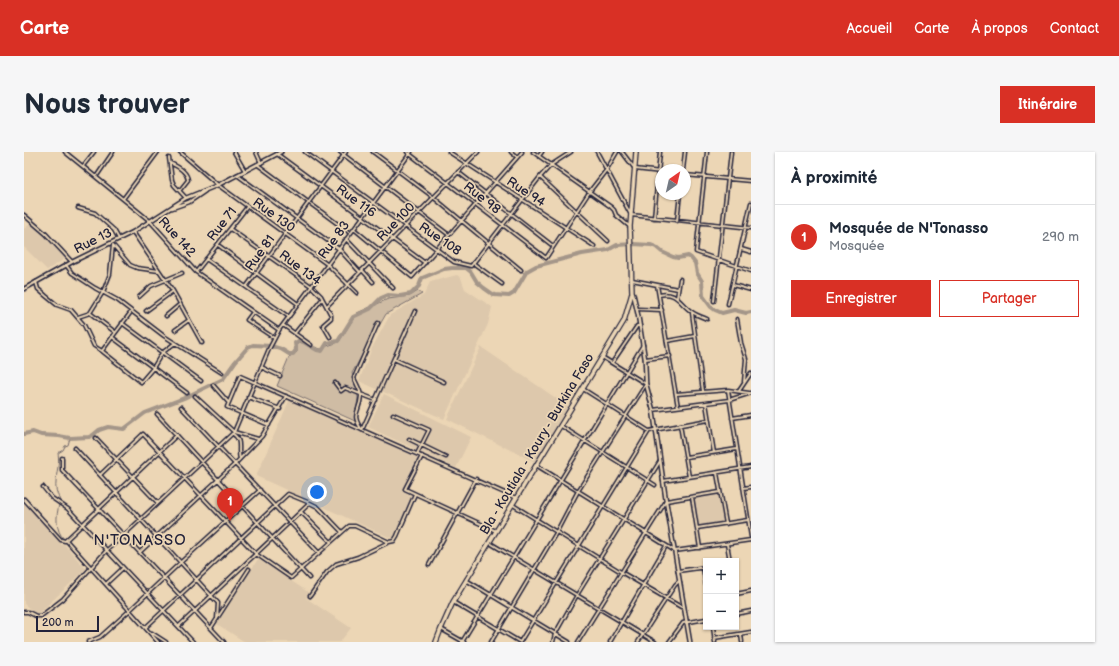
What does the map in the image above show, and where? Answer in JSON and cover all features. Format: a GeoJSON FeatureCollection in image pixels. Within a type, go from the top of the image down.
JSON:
{"type":"FeatureCollection","features":[{"type":"Feature","properties":{"kind":"main road","name":"Bla - Koutiala - Koury - Burkina Faso"},"geometry":{"type":"LineString","coordinates":[[436,642],[453,602],[624,321],[632,293],[630,226],[636,152]]}},
{"type":"Feature","properties":{"kind":"street","name":"Rue 142"},"geometry":{"type":"LineString","coordinates":[[65,152],[150,221],[196,272],[279,330]]}},
{"type":"Feature","properties":{"kind":"street"},"geometry":{"type":"LineString","coordinates":[[83,166],[94,152]]}},
{"type":"Feature","properties":{"kind":"street"},"geometry":{"type":"LineString","coordinates":[[96,177],[113,152]]}},
{"type":"Feature","properties":{"kind":"street"},"geometry":{"type":"LineString","coordinates":[[123,199],[158,152]]}},
{"type":"Feature","properties":{"kind":"street","name":"Rue 130"},"geometry":{"type":"LineString","coordinates":[[180,152],[218,185],[328,265],[356,293]]}},
{"type":"Feature","properties":{"kind":"street"},"geometry":{"type":"LineString","coordinates":[[234,152],[245,171]]}},
{"type":"Feature","properties":{"kind":"street"},"geometry":{"type":"LineString","coordinates":[[256,152],[260,164],[350,233]]}},
{"type":"Feature","properties":{"kind":"street","name":"Rue 13"},"geometry":{"type":"LineString","coordinates":[[24,289],[66,265],[112,244],[119,238],[133,232],[186,198],[218,185],[280,152]]}},
{"type":"Feature","properties":{"kind":"street","name":"Rue 108"},"geometry":{"type":"LineString","coordinates":[[305,152],[454,262],[471,266],[473,263]]}},
{"type":"Feature","properties":{"kind":"street"},"geometry":{"type":"LineString","coordinates":[[340,152],[449,235]]}},
{"type":"Feature","properties":{"kind":"street","name":"Rue 81"},"geometry":{"type":"LineString","coordinates":[[246,287],[346,152]]}},
{"type":"Feature","properties":{"kind":"street"},"geometry":{"type":"LineString","coordinates":[[373,152],[462,220],[521,270]]}},
{"type":"Feature","properties":{"kind":"street","name":"Rue 94"},"geometry":{"type":"LineString","coordinates":[[449,152],[594,246]]}},
{"type":"Feature","properties":{"kind":"street","name":"Rue 100"},"geometry":{"type":"LineString","coordinates":[[327,306],[478,152]]}},
{"type":"Feature","properties":{"kind":"street"},"geometry":{"type":"LineString","coordinates":[[511,152],[517,157]]}},
{"type":"Feature","properties":{"kind":"street"},"geometry":{"type":"LineString","coordinates":[[354,229],[412,277],[522,152]]}},
{"type":"Feature","properties":{"kind":"street"},"geometry":{"type":"LineString","coordinates":[[533,152],[611,207],[616,215],[630,226]]}},
{"type":"Feature","properties":{"kind":"street"},"geometry":{"type":"LineString","coordinates":[[539,156],[542,152]]}},
{"type":"Feature","properties":{"kind":"street"},"geometry":{"type":"LineString","coordinates":[[502,284],[473,263],[540,177],[551,165],[571,152]]}},
{"type":"Feature","properties":{"kind":"street"},"geometry":{"type":"LineString","coordinates":[[597,152],[631,215],[751,228]]}},
{"type":"Feature","properties":{"kind":"street"},"geometry":{"type":"LineString","coordinates":[[458,172],[554,246],[590,191],[607,170],[617,152]]}},
{"type":"Feature","properties":{"kind":"street"},"geometry":{"type":"LineString","coordinates":[[622,152],[635,169],[655,171]]}},
{"type":"Feature","properties":{"kind":"street"},"geometry":{"type":"LineString","coordinates":[[660,152],[660,164]]}},
{"type":"Feature","properties":{"kind":"street"},"geometry":{"type":"LineString","coordinates":[[684,164],[685,152]]}},
{"type":"Feature","properties":{"kind":"street"},"geometry":{"type":"LineString","coordinates":[[707,152],[696,252],[751,271]]}},
{"type":"Feature","properties":{"kind":"street"},"geometry":{"type":"LineString","coordinates":[[714,301],[724,226],[731,152]]}},
{"type":"Feature","properties":{"kind":"street","name":"Rue 83"},"geometry":{"type":"LineString","coordinates":[[233,433],[254,382],[279,330],[409,153]]}},
{"type":"Feature","properties":{"kind":"street","name":"Rue 98"},"geometry":{"type":"LineString","coordinates":[[409,153],[546,258],[554,246]]}},
{"type":"Feature","properties":{"kind":"street","name":"Rue 116"},"geometry":{"type":"LineString","coordinates":[[277,154],[425,263]]}},
{"type":"Feature","properties":{"kind":"street"},"geometry":{"type":"LineString","coordinates":[[169,158],[174,185],[186,198]]}},
{"type":"Feature","properties":{"kind":"street"},"geometry":{"type":"LineString","coordinates":[[170,163],[177,166],[188,176],[188,180],[180,190]]}},
{"type":"Feature","properties":{"kind":"street"},"geometry":{"type":"LineString","coordinates":[[237,175],[339,249],[373,282]]}},
{"type":"Feature","properties":{"kind":"street"},"geometry":{"type":"LineString","coordinates":[[691,175],[751,180]]}},
{"type":"Feature","properties":{"kind":"street"},"geometry":{"type":"LineString","coordinates":[[540,177],[608,240]]}},
{"type":"Feature","properties":{"kind":"street","name":"Rue 13"},"geometry":{"type":"LineString","coordinates":[[170,209],[190,202],[208,189]]}},
{"type":"Feature","properties":{"kind":"street"},"geometry":{"type":"LineString","coordinates":[[654,218],[656,200]]}},
{"type":"Feature","properties":{"kind":"street"},"geometry":{"type":"LineString","coordinates":[[677,221],[679,200]]}},
{"type":"Feature","properties":{"kind":"street"},"geometry":{"type":"LineString","coordinates":[[728,304],[751,203]]}},
{"type":"Feature","properties":{"kind":"street","name":"Rue 71"},"geometry":{"type":"LineString","coordinates":[[196,272],[247,207]]}},
{"type":"Feature","properties":{"kind":"street"},"geometry":{"type":"LineString","coordinates":[[78,208],[95,213],[114,230],[119,238]]}},
{"type":"Feature","properties":{"kind":"street"},"geometry":{"type":"LineString","coordinates":[[24,215],[46,234],[72,262]]}},
{"type":"Feature","properties":{"kind":"street","name":"Rue 134"},"geometry":{"type":"LineString","coordinates":[[230,229],[311,286],[327,306],[331,318],[323,325],[330,337]]}},
{"type":"Feature","properties":{"kind":"street"},"geometry":{"type":"LineString","coordinates":[[133,232],[166,280],[202,344]]}},
{"type":"Feature","properties":{"kind":"street"},"geometry":{"type":"LineString","coordinates":[[346,239],[393,288]]}},
{"type":"Feature","properties":{"kind":"street"},"geometry":{"type":"LineString","coordinates":[[112,244],[130,265],[137,268],[160,271]]}},
{"type":"Feature","properties":{"kind":"street"},"geometry":{"type":"LineString","coordinates":[[78,317],[90,313],[103,292],[110,274],[112,244]]}},
{"type":"Feature","properties":{"kind":"street"},"geometry":{"type":"LineString","coordinates":[[218,245],[298,304]]}},
{"type":"Feature","properties":{"kind":"street"},"geometry":{"type":"LineString","coordinates":[[740,249],[751,252]]}},
{"type":"Feature","properties":{"kind":"street"},"geometry":{"type":"LineString","coordinates":[[206,259],[289,317]]}},
{"type":"Feature","properties":{"kind":"street"},"geometry":{"type":"LineString","coordinates":[[66,265],[72,273],[117,300],[175,344],[222,373]]}},
{"type":"Feature","properties":{"kind":"street"},"geometry":{"type":"LineString","coordinates":[[139,297],[151,286],[182,273]]}},
{"type":"Feature","properties":{"kind":"street"},"geometry":{"type":"LineString","coordinates":[[676,298],[680,279]]}},
{"type":"Feature","properties":{"kind":"street"},"geometry":{"type":"LineString","coordinates":[[632,280],[678,289]]}},
{"type":"Feature","properties":{"kind":"street"},"geometry":{"type":"LineString","coordinates":[[36,282],[38,289],[46,296],[57,304],[71,310],[78,317],[94,346],[141,382],[153,368],[162,352],[175,344]]}},
{"type":"Feature","properties":{"kind":"street"},"geometry":{"type":"LineString","coordinates":[[657,284],[678,407]]}},
{"type":"Feature","properties":{"kind":"street"},"geometry":{"type":"LineString","coordinates":[[733,285],[751,290]]}},
{"type":"Feature","properties":{"kind":"street"},"geometry":{"type":"LineString","coordinates":[[146,311],[172,291]]}},
{"type":"Feature","properties":{"kind":"street"},"geometry":{"type":"LineString","coordinates":[[632,293],[640,326],[645,359],[646,384],[653,410],[666,501],[690,642]]}},
{"type":"Feature","properties":{"kind":"street"},"geometry":{"type":"LineString","coordinates":[[659,295],[666,293],[673,295],[692,313],[706,319]]}},
{"type":"Feature","properties":{"kind":"street"},"geometry":{"type":"LineString","coordinates":[[295,333],[322,299]]}},
{"type":"Feature","properties":{"kind":"street"},"geometry":{"type":"LineString","coordinates":[[166,316],[179,305]]}},
{"type":"Feature","properties":{"kind":"street"},"geometry":{"type":"LineString","coordinates":[[637,309],[662,310]]}},
{"type":"Feature","properties":{"kind":"street"},"geometry":{"type":"LineString","coordinates":[[362,430],[415,311]]}},
{"type":"Feature","properties":{"kind":"street"},"geometry":{"type":"LineString","coordinates":[[102,351],[131,312]]}},
{"type":"Feature","properties":{"kind":"street"},"geometry":{"type":"LineString","coordinates":[[253,312],[247,320],[274,339]]}},
{"type":"Feature","properties":{"kind":"street"},"geometry":{"type":"LineString","coordinates":[[90,313],[115,332]]}},
{"type":"Feature","properties":{"kind":"street"},"geometry":{"type":"LineString","coordinates":[[692,313],[703,391]]}},
{"type":"Feature","properties":{"kind":"street"},"geometry":{"type":"LineString","coordinates":[[737,319],[741,343],[746,359],[744,382]]}},
{"type":"Feature","properties":{"kind":"street"},"geometry":{"type":"LineString","coordinates":[[175,330],[189,320]]}},
{"type":"Feature","properties":{"kind":"street"},"geometry":{"type":"LineString","coordinates":[[122,323],[201,380]]}},
{"type":"Feature","properties":{"kind":"street"},"geometry":{"type":"LineString","coordinates":[[362,430],[356,421],[356,413],[361,395],[354,378],[378,323]]}},
{"type":"Feature","properties":{"kind":"street"},"geometry":{"type":"LineString","coordinates":[[283,325],[311,345]]}},
{"type":"Feature","properties":{"kind":"street"},"geometry":{"type":"LineString","coordinates":[[612,363],[637,326],[640,326]]}},
{"type":"Feature","properties":{"kind":"street"},"geometry":{"type":"LineString","coordinates":[[112,336],[187,393]]}},
{"type":"Feature","properties":{"kind":"street"},"geometry":{"type":"LineString","coordinates":[[667,341],[696,336]]}},
{"type":"Feature","properties":{"kind":"street"},"geometry":{"type":"LineString","coordinates":[[441,629],[462,642],[643,345]]}},
{"type":"Feature","properties":{"kind":"street"},"geometry":{"type":"LineString","coordinates":[[645,359],[670,356]]}},
{"type":"Feature","properties":{"kind":"street"},"geometry":{"type":"LineString","coordinates":[[602,357],[646,384]]}},
{"type":"Feature","properties":{"kind":"street"},"geometry":{"type":"LineString","coordinates":[[394,359],[444,382]]}},
{"type":"Feature","properties":{"kind":"street"},"geometry":{"type":"LineString","coordinates":[[261,367],[280,376]]}},
{"type":"Feature","properties":{"kind":"street"},"geometry":{"type":"LineString","coordinates":[[739,391],[751,373]]}},
{"type":"Feature","properties":{"kind":"street"},"geometry":{"type":"LineString","coordinates":[[269,425],[227,407],[240,376],[516,498]]}},
{"type":"Feature","properties":{"kind":"street"},"geometry":{"type":"LineString","coordinates":[[335,383],[341,391],[345,388],[376,400]]}},
{"type":"Feature","properties":{"kind":"street"},"geometry":{"type":"LineString","coordinates":[[491,642],[556,533],[578,491],[646,384]]}},
{"type":"Feature","properties":{"kind":"street"},"geometry":{"type":"LineString","coordinates":[[213,385],[228,402]]}},
{"type":"Feature","properties":{"kind":"street"},"geometry":{"type":"LineString","coordinates":[[583,389],[649,431],[708,420]]}},
{"type":"Feature","properties":{"kind":"street"},"geometry":{"type":"LineString","coordinates":[[536,465],[675,552],[727,544],[751,538],[728,390]]}},
{"type":"Feature","properties":{"kind":"street"},"geometry":{"type":"LineString","coordinates":[[676,394],[728,390],[751,393]]}},
{"type":"Feature","properties":{"kind":"street"},"geometry":{"type":"LineString","coordinates":[[653,410],[729,400],[751,393]]}},
{"type":"Feature","properties":{"kind":"street"},"geometry":{"type":"LineString","coordinates":[[195,396],[237,437],[240,459]]}},
{"type":"Feature","properties":{"kind":"street"},"geometry":{"type":"LineString","coordinates":[[140,552],[235,464],[259,439],[280,409],[286,396]]}},
{"type":"Feature","properties":{"kind":"street"},"geometry":{"type":"LineString","coordinates":[[248,397],[280,409]]}},
{"type":"Feature","properties":{"kind":"street"},"geometry":{"type":"LineString","coordinates":[[706,403],[714,453]]}},
{"type":"Feature","properties":{"kind":"street"},"geometry":{"type":"LineString","coordinates":[[181,408],[319,553]]}},
{"type":"Feature","properties":{"kind":"street"},"geometry":{"type":"LineString","coordinates":[[157,414],[310,578]]}},
{"type":"Feature","properties":{"kind":"street"},"geometry":{"type":"LineString","coordinates":[[393,414],[428,430],[418,454]]}},
{"type":"Feature","properties":{"kind":"street"},"geometry":{"type":"LineString","coordinates":[[732,418],[751,415]]}},
{"type":"Feature","properties":{"kind":"street"},"geometry":{"type":"LineString","coordinates":[[680,425],[689,477]]}},
{"type":"Feature","properties":{"kind":"street"},"geometry":{"type":"LineString","coordinates":[[560,426],[655,485]]}},
{"type":"Feature","properties":{"kind":"street"},"geometry":{"type":"LineString","coordinates":[[453,602],[520,642],[649,431]]}},
{"type":"Feature","properties":{"kind":"street"},"geometry":{"type":"LineString","coordinates":[[233,433],[259,439]]}},
{"type":"Feature","properties":{"kind":"street"},"geometry":{"type":"LineString","coordinates":[[24,608],[36,616],[41,616],[63,600],[107,550],[233,433]]}},
{"type":"Feature","properties":{"kind":"street"},"geometry":{"type":"LineString","coordinates":[[100,475],[143,434],[256,554],[291,578],[349,526],[355,526],[389,542]]}},
{"type":"Feature","properties":{"kind":"street"},"geometry":{"type":"LineString","coordinates":[[24,499],[60,540],[64,541],[177,435]]}},
{"type":"Feature","properties":{"kind":"street"},"geometry":{"type":"LineString","coordinates":[[96,438],[158,503]]}},
{"type":"Feature","properties":{"kind":"street"},"geometry":{"type":"LineString","coordinates":[[409,440],[446,457]]}},
{"type":"Feature","properties":{"kind":"street"},"geometry":{"type":"LineString","coordinates":[[75,448],[218,603],[217,619]]}},
{"type":"Feature","properties":{"kind":"street"},"geometry":{"type":"LineString","coordinates":[[686,457],[737,449]]}},
{"type":"Feature","properties":{"kind":"street"},"geometry":{"type":"LineString","coordinates":[[422,456],[405,489],[496,531]]}},
{"type":"Feature","properties":{"kind":"street"},"geometry":{"type":"LineString","coordinates":[[62,458],[62,470],[224,642]]}},
{"type":"Feature","properties":{"kind":"street"},"geometry":{"type":"LineString","coordinates":[[553,642],[555,634],[577,595],[660,460]]}},
{"type":"Feature","properties":{"kind":"street"},"geometry":{"type":"LineString","coordinates":[[663,481],[751,467]]}},
{"type":"Feature","properties":{"kind":"street"},"geometry":{"type":"LineString","coordinates":[[717,472],[726,524]]}},
{"type":"Feature","properties":{"kind":"street"},"geometry":{"type":"LineString","coordinates":[[429,565],[476,480]]}},
{"type":"Feature","properties":{"kind":"street"},"geometry":{"type":"LineString","coordinates":[[743,488],[751,486]]}},
{"type":"Feature","properties":{"kind":"street"},"geometry":{"type":"LineString","coordinates":[[43,487],[52,498],[68,509],[83,524],[193,642]]}},
{"type":"Feature","properties":{"kind":"street"},"geometry":{"type":"LineString","coordinates":[[88,642],[100,637],[260,490]]}},
{"type":"Feature","properties":{"kind":"street"},"geometry":{"type":"LineString","coordinates":[[578,642],[620,572],[666,501],[720,492]]}},
{"type":"Feature","properties":{"kind":"street"},"geometry":{"type":"LineString","coordinates":[[146,627],[288,494],[318,507],[342,532]]}},
{"type":"Feature","properties":{"kind":"street"},"geometry":{"type":"LineString","coordinates":[[310,596],[327,572],[336,564],[358,557],[394,541],[398,536],[415,494]]}},
{"type":"Feature","properties":{"kind":"street"},"geometry":{"type":"LineString","coordinates":[[692,497],[700,548]]}},
{"type":"Feature","properties":{"kind":"street"},"geometry":{"type":"LineString","coordinates":[[179,626],[310,503]]}},
{"type":"Feature","properties":{"kind":"street"},"geometry":{"type":"LineString","coordinates":[[512,504],[556,533],[643,586],[681,607],[684,607]]}},
{"type":"Feature","properties":{"kind":"street"},"geometry":{"type":"LineString","coordinates":[[301,512],[331,543]]}},
{"type":"Feature","properties":{"kind":"street"},"geometry":{"type":"LineString","coordinates":[[697,528],[748,520]]}},
{"type":"Feature","properties":{"kind":"street"},"geometry":{"type":"LineString","coordinates":[[66,540],[92,567],[158,642]]}},
{"type":"Feature","properties":{"kind":"street"},"geometry":{"type":"LineString","coordinates":[[489,542],[655,642]]}},
{"type":"Feature","properties":{"kind":"street"},"geometry":{"type":"LineString","coordinates":[[727,544],[729,558]]}},
{"type":"Feature","properties":{"kind":"street"},"geometry":{"type":"LineString","coordinates":[[610,642],[666,546]]}},
{"type":"Feature","properties":{"kind":"street"},"geometry":{"type":"LineString","coordinates":[[678,571],[703,567]]}},
{"type":"Feature","properties":{"kind":"street"},"geometry":{"type":"LineString","coordinates":[[106,583],[124,568]]}},
{"type":"Feature","properties":{"kind":"street"},"geometry":{"type":"LineString","coordinates":[[211,628],[249,569]]}},
{"type":"Feature","properties":{"kind":"street"},"geometry":{"type":"LineString","coordinates":[[466,580],[569,642]]}},
{"type":"Feature","properties":{"kind":"street"},"geometry":{"type":"LineString","coordinates":[[638,642],[679,581]]}},
{"type":"Feature","properties":{"kind":"street"},"geometry":{"type":"LineString","coordinates":[[739,593],[751,591]]}},
{"type":"Feature","properties":{"kind":"street"},"geometry":{"type":"LineString","coordinates":[[739,614],[751,612]]}},
{"type":"Feature","properties":{"kind":"street"},"geometry":{"type":"LineString","coordinates":[[669,642],[681,624],[703,619]]}},
{"type":"Feature","properties":{"kind":"street"},"geometry":{"type":"LineString","coordinates":[[713,630],[715,642]]}},
{"type":"Feature","properties":{"kind":"street"},"geometry":{"type":"LineString","coordinates":[[714,638],[751,632]]}},
{"type":"Feature","properties":{"kind":"street"},"geometry":{"type":"LineString","coordinates":[[151,633],[166,642]]}},
{"type":"Feature","properties":{"kind":"street"},"geometry":{"type":"LineString","coordinates":[[741,634],[742,642]]}},
{"type":"Feature","properties":{"kind":"shaded area"},"geometry":{"type":"Polygon","coordinates":[[[31,223],[66,258],[47,270],[24,247],[24,229],[31,223]]]}},
{"type":"Feature","properties":{"kind":"shaded area"},"geometry":{"type":"Polygon","coordinates":[[[457,275],[461,278],[465,289],[492,307],[488,324],[444,419],[359,381],[372,348],[390,315],[424,295],[430,282],[457,275]]]}},
{"type":"Feature","properties":{"kind":"shaded area"},"geometry":{"type":"Polygon","coordinates":[[[418,291],[422,294],[386,314],[352,373],[358,397],[355,421],[277,386],[289,357],[297,352],[297,344],[299,342],[321,349],[339,342],[357,313],[388,299],[410,296],[418,291]]]}},
{"type":"Feature","properties":{"kind":"shaded area"},"geometry":{"type":"Polygon","coordinates":[[[481,347],[569,407],[535,462],[447,419],[481,347]]]}},
{"type":"Feature","properties":{"kind":"shaded area"},"geometry":{"type":"Polygon","coordinates":[[[384,394],[471,437],[456,468],[368,427],[384,394]]]}},
{"type":"Feature","properties":{"kind":"shaded area"},"geometry":{"type":"Polygon","coordinates":[[[290,399],[419,456],[403,491],[412,496],[393,539],[256,476],[290,399]]]}},
{"type":"Feature","properties":{"kind":"shaded area"},"geometry":{"type":"Polygon","coordinates":[[[719,494],[723,523],[698,527],[693,498],[719,494]]]}},
{"type":"Feature","properties":{"kind":"shaded area"},"geometry":{"type":"Polygon","coordinates":[[[24,502],[43,521],[62,545],[64,544],[86,569],[37,615],[24,604],[24,502]]]}},
{"type":"Feature","properties":{"kind":"shaded area"},"geometry":{"type":"Polygon","coordinates":[[[258,559],[308,592],[306,598],[351,628],[340,642],[245,642],[217,624],[258,559]]]}},
{"type":"Feature","properties":{"kind":"waterway"},"geometry":{"type":"LineString","coordinates":[[370,152],[421,189]]}},
{"type":"Feature","properties":{"kind":"waterway"},"geometry":{"type":"LineString","coordinates":[[458,219],[503,257]]}},
{"type":"Feature","properties":{"kind":"waterway"},"geometry":{"type":"LineString","coordinates":[[24,434],[33,432],[41,435],[70,438],[89,437],[99,430],[108,427],[124,429],[145,413],[184,398],[223,379],[248,347],[253,345],[271,346],[281,349],[289,354],[293,354],[296,350],[295,343],[300,340],[317,350],[322,351],[327,343],[338,341],[353,317],[370,309],[381,298],[388,295],[400,296],[411,294],[419,286],[422,278],[444,269],[466,268],[471,272],[477,282],[494,295],[509,296],[514,293],[527,271],[536,266],[582,254],[608,250],[617,245],[651,245],[673,257],[678,258],[688,256],[691,258],[695,263],[697,273],[702,281],[703,296],[715,310],[722,313],[734,310],[746,313],[751,312]]}},
{"type":"Feature","properties":{"kind":"waterway"},"geometry":{"type":"LineString","coordinates":[[521,271],[525,274]]}},
{"type":"Feature","properties":{"kind":"waterway"},"geometry":{"type":"LineString","coordinates":[[60,501],[56,486],[59,461],[58,453],[68,445],[70,438]]}},
{"type":"Feature","properties":{"kind":"waterway"},"geometry":{"type":"LineString","coordinates":[[59,505],[57,523],[59,531],[64,539]]}},
{"type":"Feature","properties":{"kind":"waterway"},"geometry":{"type":"LineString","coordinates":[[66,542],[88,568],[99,578]]}},
{"type":"Feature","properties":{"kind":"waterway"},"geometry":{"type":"LineString","coordinates":[[106,586],[112,592]]}},
{"type":"Feature","properties":{"kind":"waterway"},"geometry":{"type":"LineString","coordinates":[[156,638],[159,642]]}},
{"type":"Feature","properties":{"kind":"place","name":"Mosquée de N'Tonasso"},"geometry":{"type":"Point","coordinates":[230,521]}},
{"type":"Feature","properties":{"kind":"district","name":"N'TONASSO"},"geometry":{"type":"Point","coordinates":[140,540]}}]}
